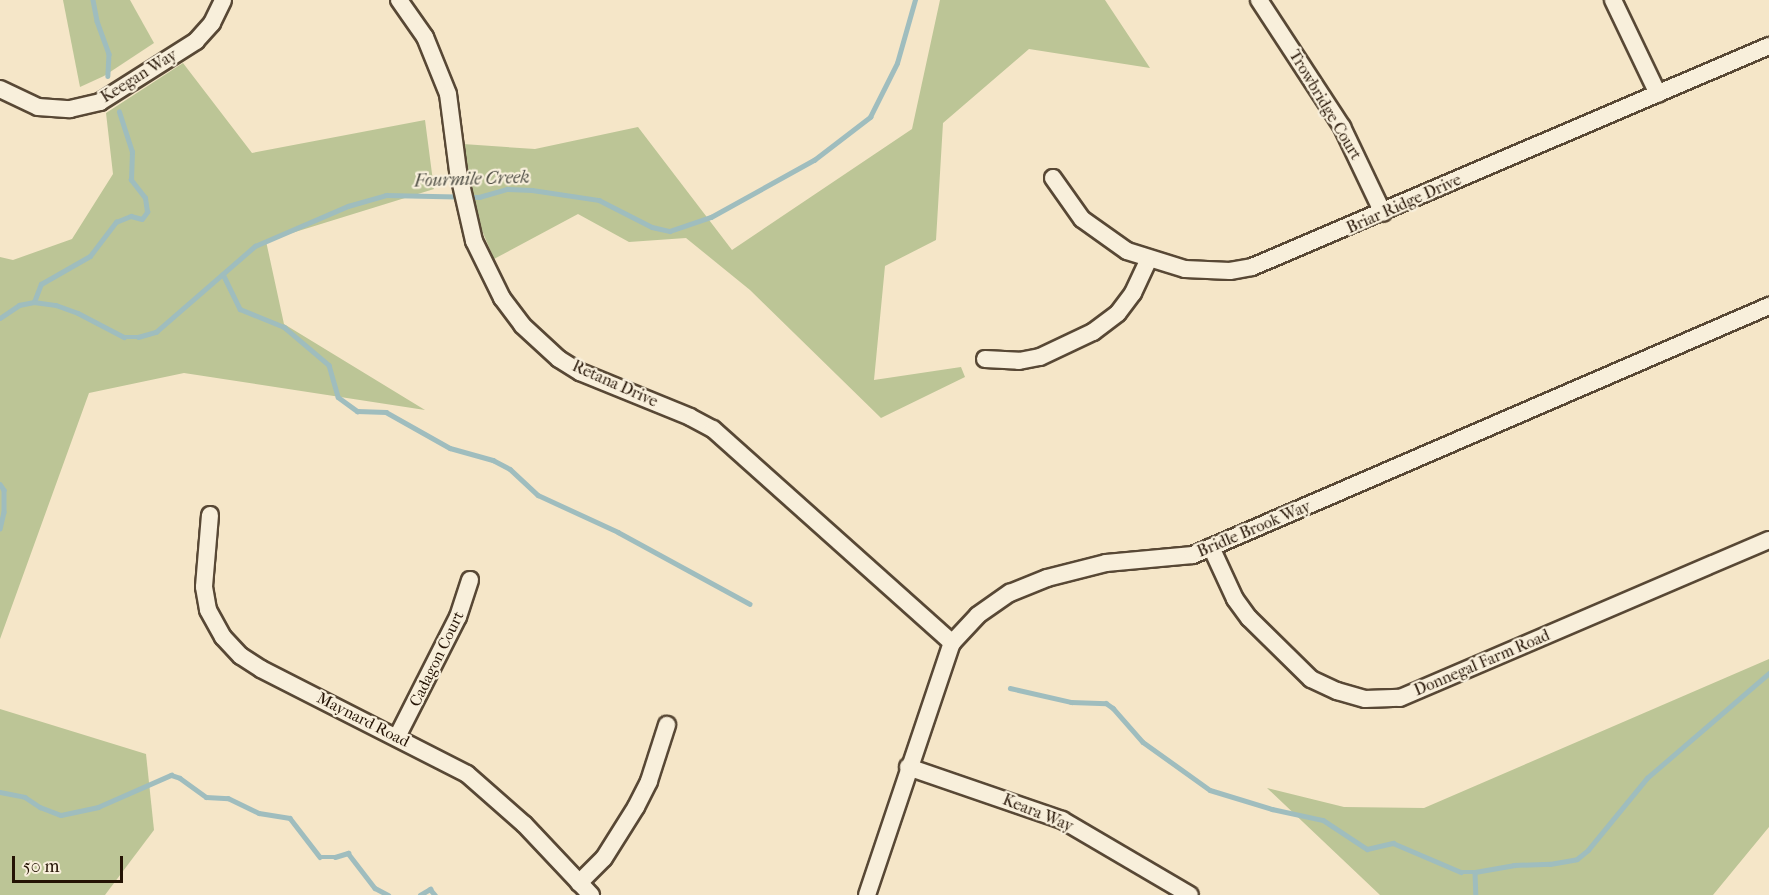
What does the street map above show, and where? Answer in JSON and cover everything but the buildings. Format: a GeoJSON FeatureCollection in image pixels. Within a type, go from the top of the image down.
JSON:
{"type":"FeatureCollection","features":[{"type":"Feature","properties":{"kind":"street","name":"Keegan Way"},"geometry":{"type":"LineString","coordinates":[[0,89],[38,106],[70,109],[100,102],[196,41],[212,23],[223,0]]}},
{"type":"Feature","properties":{"kind":"street","name":"Retana Drive"},"geometry":{"type":"LineString","coordinates":[[399,0],[425,37],[437,61],[448,94],[458,171],[474,241],[502,298],[522,325],[538,341],[580,372],[690,417],[713,429],[737,448],[940,636],[952,643]]}},
{"type":"Feature","properties":{"kind":"street","name":"Trowbridge Court"},"geometry":{"type":"LineString","coordinates":[[1259,0],[1342,127],[1383,213]]}},
{"type":"Feature","properties":{"kind":"street"},"geometry":{"type":"LineString","coordinates":[[1613,0],[1658,94]]}},
{"type":"Feature","properties":{"kind":"street","name":"Briar Ridge Drive"},"geometry":{"type":"LineString","coordinates":[[1053,178],[1082,219],[1127,251],[1185,269],[1230,271],[1252,267],[1383,213],[1769,46]]}},
{"type":"Feature","properties":{"kind":"street"},"geometry":{"type":"LineString","coordinates":[[985,359],[1018,361],[1040,357],[1093,332],[1118,313],[1133,293],[1149,259]]}},
{"type":"Feature","properties":{"kind":"street","name":"Bridle Brook Way"},"geometry":{"type":"LineString","coordinates":[[867,895],[908,767],[952,643],[978,615],[1002,599],[1047,578],[1106,563],[1193,555],[1769,306]]}},
{"type":"Feature","properties":{"kind":"street","name":"Maynard Road"},"geometry":{"type":"LineString","coordinates":[[210,515],[204,587],[208,610],[223,637],[241,656],[261,669],[467,774],[493,794],[585,889]]}},
{"type":"Feature","properties":{"kind":"street","name":"Donnegal Farm Road"},"geometry":{"type":"LineString","coordinates":[[1211,547],[1235,599],[1249,618],[1311,679],[1337,692],[1365,699],[1400,698],[1769,540]]}},
{"type":"Feature","properties":{"kind":"street","name":"Cadagon Court"},"geometry":{"type":"LineString","coordinates":[[397,737],[458,617],[470,580]]}},
{"type":"Feature","properties":{"kind":"street"},"geometry":{"type":"LineString","coordinates":[[585,889],[650,781],[668,725]]}},
{"type":"Feature","properties":{"kind":"street","name":"Keara Way"},"geometry":{"type":"LineString","coordinates":[[908,767],[1062,820],[1190,895]]}},
{"type":"Feature","properties":{"kind":"green space"},"geometry":{"type":"Polygon","coordinates":[[[63,0],[130,0],[154,43],[104,76],[80,87],[63,0]]]}},
{"type":"Feature","properties":{"kind":"green space"},"geometry":{"type":"Polygon","coordinates":[[[940,0],[1105,0],[1150,68],[1029,49],[943,123],[936,240],[885,266],[874,380],[961,367],[965,377],[881,418],[750,290],[686,238],[629,242],[578,214],[494,259],[478,221],[468,184],[463,144],[535,149],[638,127],[732,250],[912,129],[940,0]]]}},
{"type":"Feature","properties":{"kind":"green space"},"geometry":{"type":"Polygon","coordinates":[[[183,63],[252,153],[425,120],[434,189],[266,241],[284,324],[425,410],[184,373],[89,393],[0,639],[0,257],[13,260],[72,239],[113,174],[106,113],[183,63]]]}},
{"type":"Feature","properties":{"kind":"green space"},"geometry":{"type":"Polygon","coordinates":[[[1769,659],[1769,827],[1713,895],[1380,895],[1267,788],[1344,807],[1424,808],[1769,659]]]}},
{"type":"Feature","properties":{"kind":"green space"},"geometry":{"type":"Polygon","coordinates":[[[0,709],[146,754],[154,830],[105,895],[0,895],[0,709]]]}},
{"type":"Feature","properties":{"kind":"waterway"},"geometry":{"type":"LineString","coordinates":[[93,0],[97,21],[109,54],[108,76]]}},
{"type":"Feature","properties":{"kind":"waterway","name":"Fourmile Creek"},"geometry":{"type":"LineString","coordinates":[[0,318],[19,305],[34,302],[56,305],[78,313],[124,337],[138,337],[156,332],[255,246],[348,206],[386,195],[479,197],[507,189],[532,190],[599,200],[652,227],[670,231],[711,217],[814,160],[870,117],[897,63],[915,0]]}},
{"type":"Feature","properties":{"kind":"waterway"},"geometry":{"type":"LineString","coordinates":[[34,302],[41,284],[90,256],[116,222],[131,216],[142,219],[147,212],[145,198],[131,180],[132,152],[119,112]]}},
{"type":"Feature","properties":{"kind":"waterway"},"geometry":{"type":"LineString","coordinates":[[223,274],[240,309],[284,327],[329,365],[338,397],[357,411],[386,412],[450,448],[493,460],[510,469],[538,495],[618,532],[750,604]]}},
{"type":"Feature","properties":{"kind":"waterway","name":"Fourmile Creek"},"geometry":{"type":"LineString","coordinates":[[0,484],[4,490],[4,512],[0,529]]}},
{"type":"Feature","properties":{"kind":"waterway"},"geometry":{"type":"LineString","coordinates":[[1010,688],[1071,702],[1106,703],[1143,742],[1210,790],[1272,809],[1323,820],[1367,849],[1393,843],[1461,872],[1475,872],[1514,865],[1550,864],[1577,859],[1588,850],[1647,778],[1769,673]]}},
{"type":"Feature","properties":{"kind":"waterway"},"geometry":{"type":"LineString","coordinates":[[0,792],[25,797],[40,807],[61,815],[98,807],[171,775],[180,778],[206,797],[228,798],[259,813],[290,818],[320,857],[335,857],[348,853],[375,888],[388,895]]}},
{"type":"Feature","properties":{"kind":"waterway"},"geometry":{"type":"LineString","coordinates":[[1475,872],[1476,895]]}},
{"type":"Feature","properties":{"kind":"waterway"},"geometry":{"type":"LineString","coordinates":[[420,895],[430,889],[435,895]]}}]}
